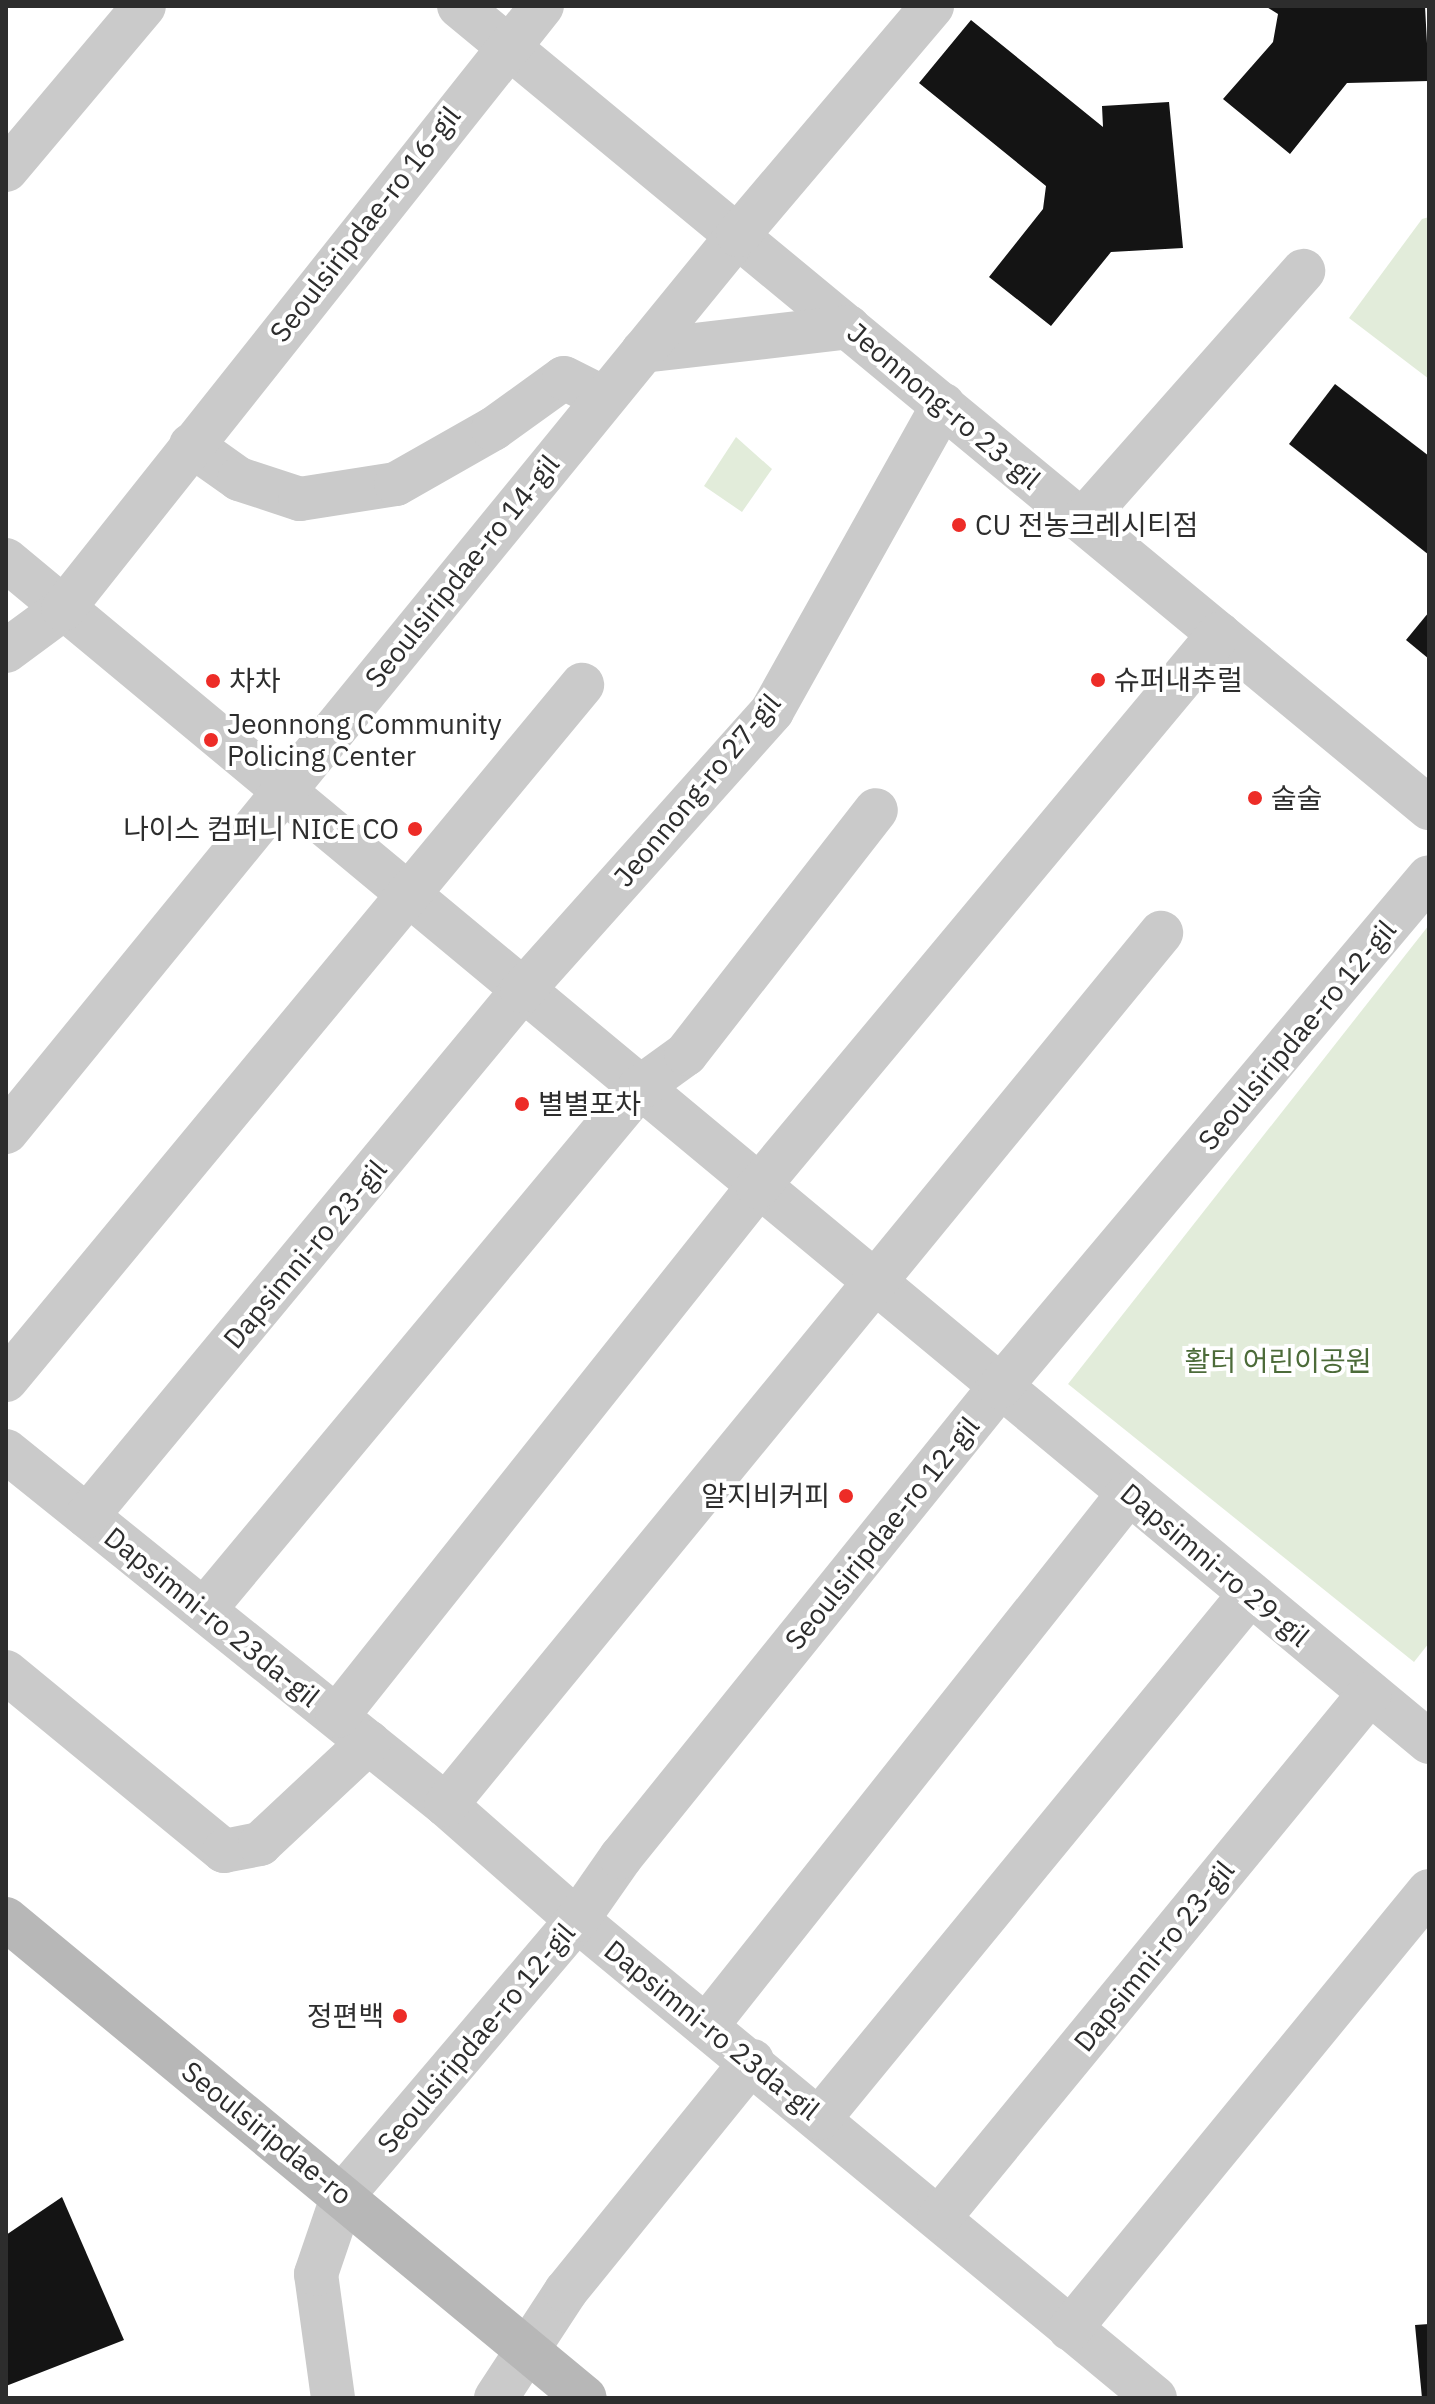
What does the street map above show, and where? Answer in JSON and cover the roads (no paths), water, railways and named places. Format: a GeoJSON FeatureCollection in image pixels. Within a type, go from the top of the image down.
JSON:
{"type":"FeatureCollection","features":[{"type":"Feature","properties":{"kind":"main road","name":"Seoulsiripdae-ro"},"geometry":{"type":"LineString","coordinates":[[6,1919],[585,2398]]}},
{"type":"Feature","properties":{"kind":"street"},"geometry":{"type":"LineString","coordinates":[[6,170],[144,6]]}},
{"type":"Feature","properties":{"kind":"street","name":"Jeonnong-ro 23-gil"},"geometry":{"type":"LineString","coordinates":[[459,6],[1429,808]]}},
{"type":"Feature","properties":{"kind":"street","name":"Seoulsiripdae-ro 16-gil"},"geometry":{"type":"LineString","coordinates":[[6,651],[63,609],[506,45],[542,6]]}},
{"type":"Feature","properties":{"kind":"street","name":"Seoulsiripdae-ro 14-gil"},"geometry":{"type":"LineString","coordinates":[[6,1132],[281,791],[738,235],[932,6]]}},
{"type":"Feature","properties":{"kind":"street"},"geometry":{"type":"LineString","coordinates":[[1082,521],[1303,271]]}},
{"type":"Feature","properties":{"kind":"street"},"geometry":{"type":"LineString","coordinates":[[643,351],[849,327]]}},
{"type":"Feature","properties":{"kind":"street"},"geometry":{"type":"LineString","coordinates":[[191,445],[239,479],[300,499],[396,484],[493,429],[564,378],[604,398]]}},
{"type":"Feature","properties":{"kind":"street","name":"Jeonnong-ro 27-gil"},"geometry":{"type":"LineString","coordinates":[[522,991],[772,711],[943,405]]}},
{"type":"Feature","properties":{"kind":"street"},"geometry":{"type":"LineString","coordinates":[[6,560],[1000,1387]]}},
{"type":"Feature","properties":{"kind":"street"},"geometry":{"type":"LineString","coordinates":[[6,1672],[224,1851],[260,1844],[353,1729],[758,1187],[1219,634]]}},
{"type":"Feature","properties":{"kind":"street"},"geometry":{"type":"LineString","coordinates":[[6,1380],[582,685]]}},
{"type":"Feature","properties":{"kind":"street"},"geometry":{"type":"LineString","coordinates":[[204,1610],[639,1088],[686,1054],[876,810]]}},
{"type":"Feature","properties":{"kind":"street","name":"Seoulsiripdae-ro 12-gil"},"geometry":{"type":"LineString","coordinates":[[343,2195],[577,1920],[621,1857],[1000,1387],[1429,877]]}},
{"type":"Feature","properties":{"kind":"street"},"geometry":{"type":"LineString","coordinates":[[446,1805],[1161,933]]}},
{"type":"Feature","properties":{"kind":"street","name":"Dapsimni-ro 23-gil"},"geometry":{"type":"LineString","coordinates":[[87,1516],[522,991]]}},
{"type":"Feature","properties":{"kind":"street","name":"Dapsimni-ro 29-gil"},"geometry":{"type":"LineString","coordinates":[[1000,1387],[1429,1742]]}},
{"type":"Feature","properties":{"kind":"street","name":"Dapsimni-ro 23da-gil"},"geometry":{"type":"LineString","coordinates":[[6,1451],[446,1805],[577,1920],[708,2024],[1155,2398]]}},
{"type":"Feature","properties":{"kind":"street"},"geometry":{"type":"LineString","coordinates":[[708,2024],[1129,1493]]}},
{"type":"Feature","properties":{"kind":"street"},"geometry":{"type":"LineString","coordinates":[[820,2118],[1250,1594]]}},
{"type":"Feature","properties":{"kind":"street","name":"Dapsimni-ro 23-gil"},"geometry":{"type":"LineString","coordinates":[[939,2218],[1370,1693]]}},
{"type":"Feature","properties":{"kind":"street"},"geometry":{"type":"LineString","coordinates":[[1070,2329],[1429,1891]]}},
{"type":"Feature","properties":{"kind":"street"},"geometry":{"type":"LineString","coordinates":[[496,2398],[566,2291],[752,2061]]}},
{"type":"Feature","properties":{"kind":"street"},"geometry":{"type":"LineString","coordinates":[[333,2398],[316,2274],[343,2195]]}},
{"type":"Feature","properties":{"kind":"place","name":"CU 전농크레시티점"},"geometry":{"type":"Point","coordinates":[959,525]}},
{"type":"Feature","properties":{"kind":"place","name":"슈퍼내추럴"},"geometry":{"type":"Point","coordinates":[1098,680]}},
{"type":"Feature","properties":{"kind":"place","name":"차차"},"geometry":{"type":"Point","coordinates":[213,681]}},
{"type":"Feature","properties":{"kind":"place","name":"Jeonnong Community Policing Center"},"geometry":{"type":"Point","coordinates":[211,740]}},
{"type":"Feature","properties":{"kind":"place","name":"술술"},"geometry":{"type":"Point","coordinates":[1255,798]}},
{"type":"Feature","properties":{"kind":"place","name":"나이스 컴퍼니 NICE CO"},"geometry":{"type":"Point","coordinates":[415,829]}},
{"type":"Feature","properties":{"kind":"place","name":"별별포차"},"geometry":{"type":"Point","coordinates":[522,1104]}},
{"type":"Feature","properties":{"kind":"place","name":"알지비커피"},"geometry":{"type":"Point","coordinates":[846,1496]}},
{"type":"Feature","properties":{"kind":"place","name":"정편백"},"geometry":{"type":"Point","coordinates":[400,2016]}},
{"type":"Feature","properties":{"kind":"park label","name":"활터 어린이공원"},"geometry":{"type":"Point","coordinates":[1278,1361]}}]}
